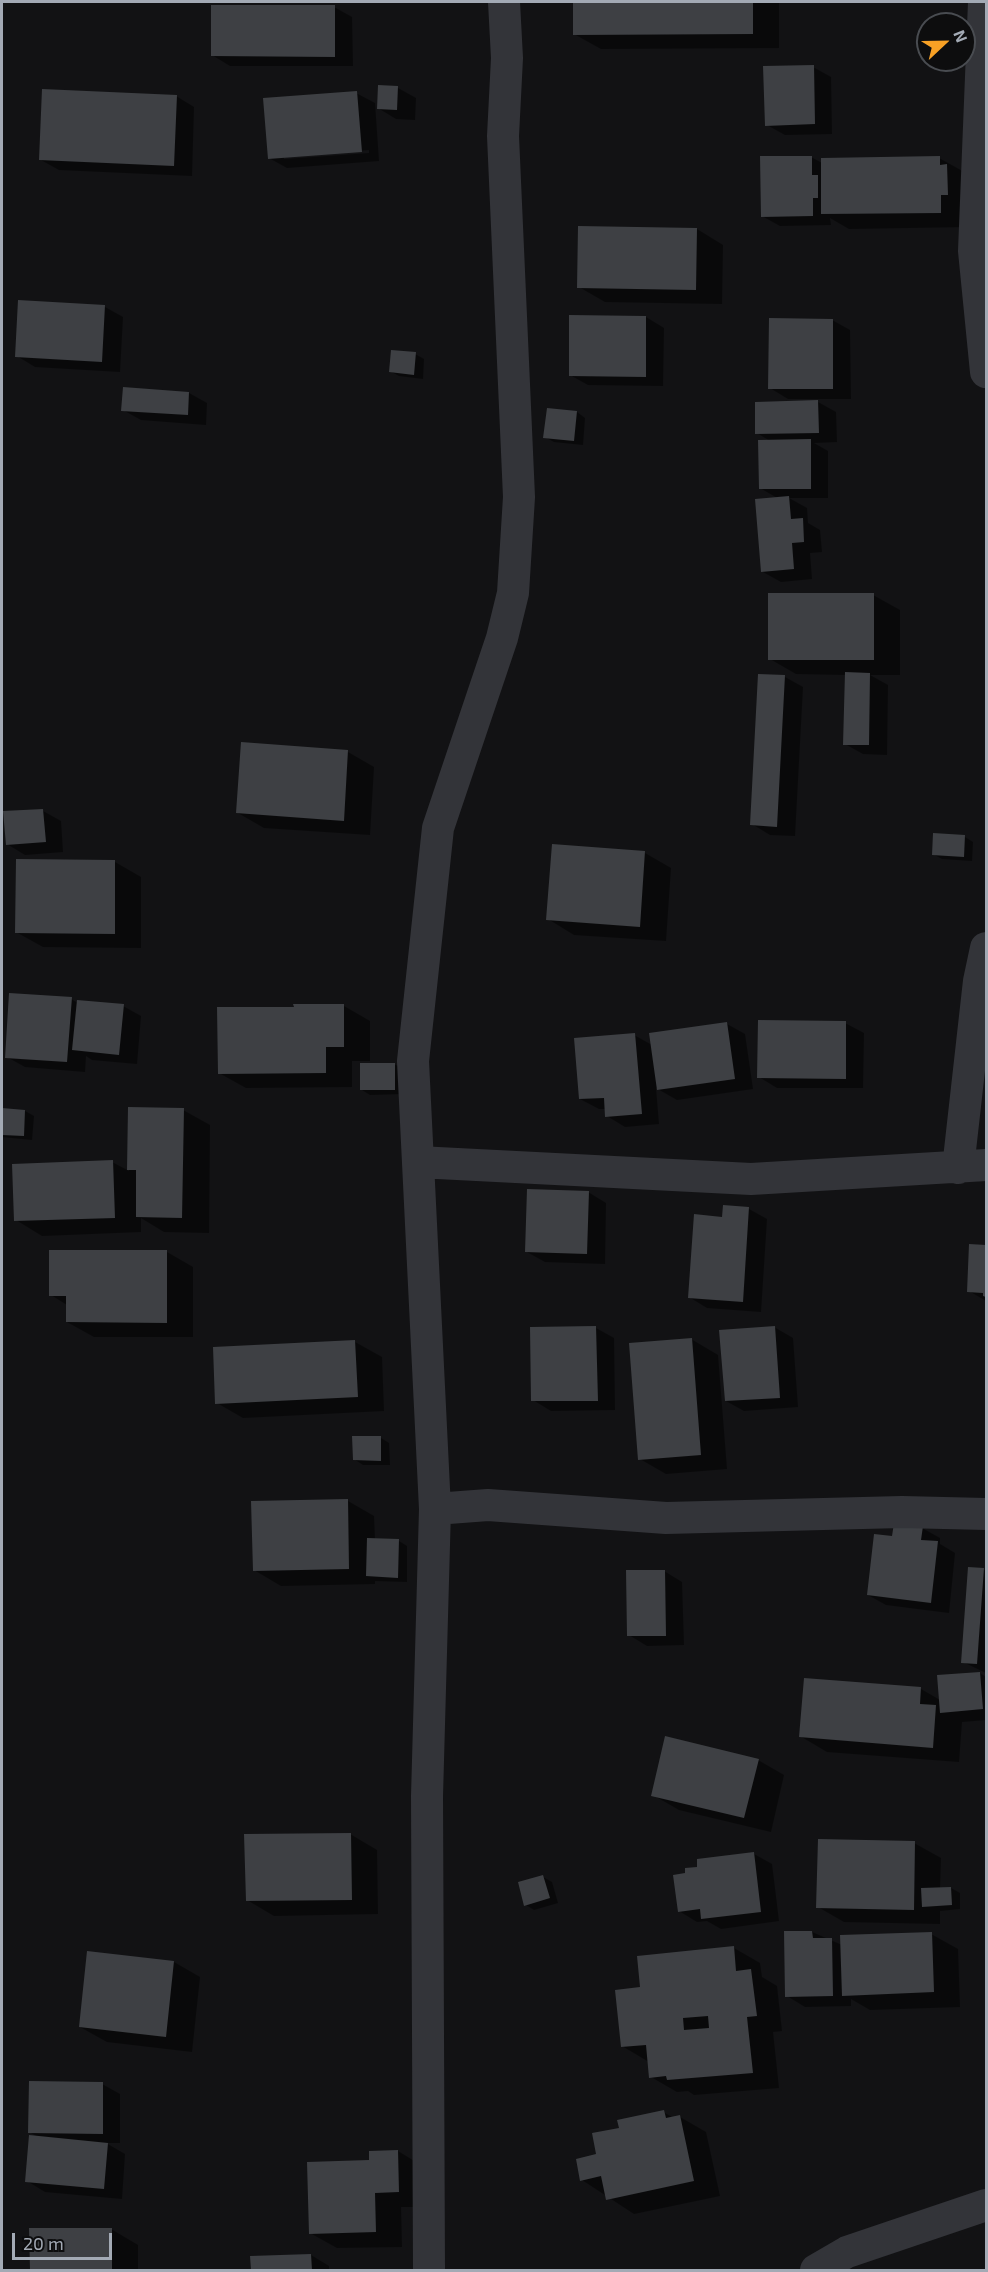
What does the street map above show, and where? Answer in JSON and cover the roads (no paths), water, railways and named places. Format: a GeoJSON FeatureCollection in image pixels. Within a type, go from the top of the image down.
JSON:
{"type":"FeatureCollection","features":[{"type":"Feature","properties":{"kind":"street"},"geometry":{"type":"LineString","coordinates":[[429,2271],[427,1796],[435,1509],[413,1061],[438,828],[502,638],[513,593],[519,497],[503,136],[507,58],[504,2]]}},
{"type":"Feature","properties":{"kind":"street"},"geometry":{"type":"LineString","coordinates":[[984,2],[974,251],[987,372]]}},
{"type":"Feature","properties":{"kind":"street"},"geometry":{"type":"LineString","coordinates":[[418,1162],[751,1179],[972,1166],[979,981],[987,948]]}},
{"type":"Feature","properties":{"kind":"street"},"geometry":{"type":"LineString","coordinates":[[435,1509],[488,1505],[666,1518],[902,1512],[987,1514]]}},
{"type":"Feature","properties":{"kind":"street"},"geometry":{"type":"LineString","coordinates":[[816,2271],[847,2252],[987,2205]]}}]}
